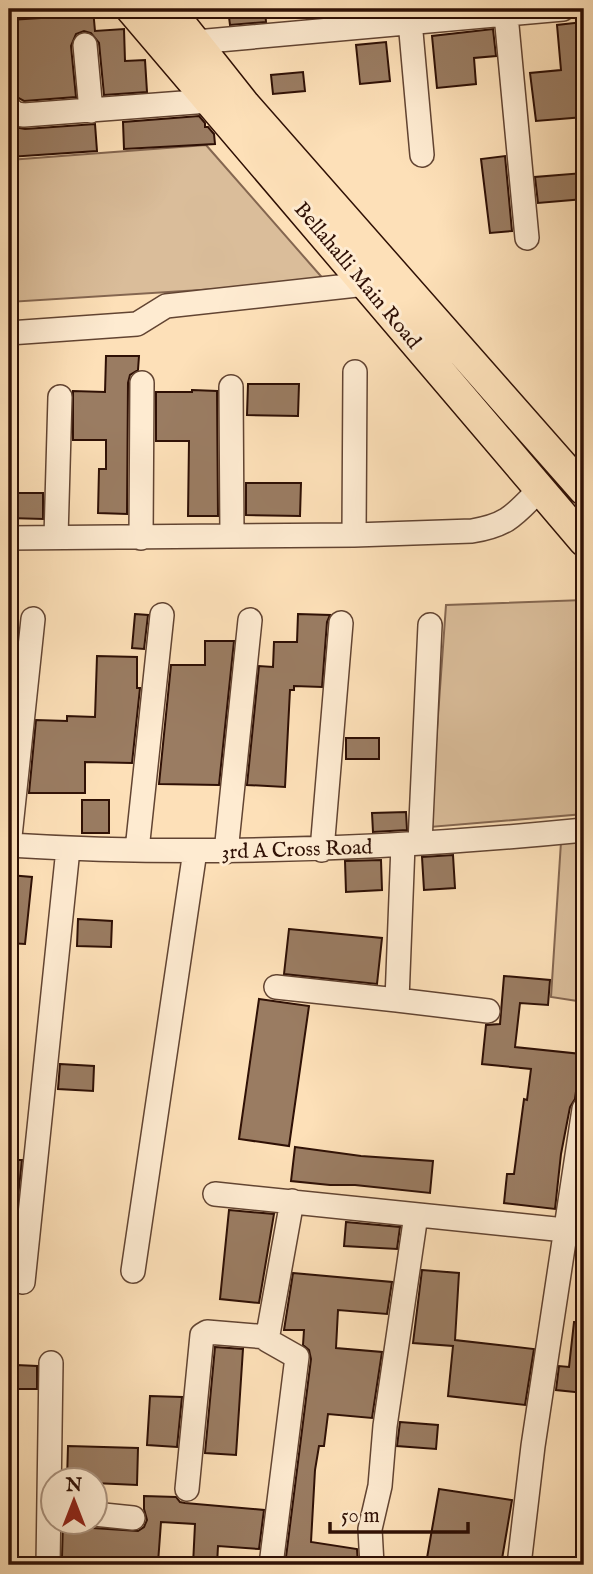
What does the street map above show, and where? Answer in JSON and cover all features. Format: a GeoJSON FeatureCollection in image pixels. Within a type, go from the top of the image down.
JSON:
{"type":"FeatureCollection","features":[{"type":"Feature","properties":{"kind":"main road","name":"Bellahalli Main Road"},"geometry":{"type":"LineString","coordinates":[[131,9],[584,541]]}},
{"type":"Feature","properties":{"kind":"main road","name":"Bellahalli Main Road"},"geometry":{"type":"LineString","coordinates":[[169,9],[246,105],[584,490]]}},
{"type":"Feature","properties":{"kind":"street"},"geometry":{"type":"LineString","coordinates":[[197,42],[563,9]]}},
{"type":"Feature","properties":{"kind":"street"},"geometry":{"type":"LineString","coordinates":[[506,15],[527,238]]}},
{"type":"Feature","properties":{"kind":"street"},"geometry":{"type":"LineString","coordinates":[[410,21],[422,155]]}},
{"type":"Feature","properties":{"kind":"street"},"geometry":{"type":"LineString","coordinates":[[85,45],[91,111]]}},
{"type":"Feature","properties":{"kind":"street"},"geometry":{"type":"LineString","coordinates":[[9,108],[16,114],[24,115],[209,101]]}},
{"type":"Feature","properties":{"kind":"street"},"geometry":{"type":"LineString","coordinates":[[9,333],[137,324],[166,306],[366,284]]}},
{"type":"Feature","properties":{"kind":"street"},"geometry":{"type":"LineString","coordinates":[[354,535],[355,372]]}},
{"type":"Feature","properties":{"kind":"street"},"geometry":{"type":"LineString","coordinates":[[141,538],[142,383]]}},
{"type":"Feature","properties":{"kind":"street"},"geometry":{"type":"LineString","coordinates":[[230,387],[232,536]]}},
{"type":"Feature","properties":{"kind":"street"},"geometry":{"type":"LineString","coordinates":[[56,537],[60,397]]}},
{"type":"Feature","properties":{"kind":"street"},"geometry":{"type":"LineString","coordinates":[[9,538],[354,535],[491,528],[508,521],[540,489]]}},
{"type":"Feature","properties":{"kind":"street"},"geometry":{"type":"LineString","coordinates":[[137,850],[162,615]]}},
{"type":"Feature","properties":{"kind":"street"},"geometry":{"type":"LineString","coordinates":[[9,845],[33,619]]}},
{"type":"Feature","properties":{"kind":"street"},"geometry":{"type":"LineString","coordinates":[[226,852],[250,620]]}},
{"type":"Feature","properties":{"kind":"street"},"geometry":{"type":"LineString","coordinates":[[322,850],[341,623]]}},
{"type":"Feature","properties":{"kind":"street"},"geometry":{"type":"LineString","coordinates":[[397,1000],[430,625]]}},
{"type":"Feature","properties":{"kind":"street","name":"3rd A Cross Road"},"geometry":{"type":"LineString","coordinates":[[9,845],[226,852],[322,850],[584,830]]}},
{"type":"Feature","properties":{"kind":"street"},"geometry":{"type":"LineString","coordinates":[[23,1282],[68,849]]}},
{"type":"Feature","properties":{"kind":"street"},"geometry":{"type":"LineString","coordinates":[[133,1272],[195,851]]}},
{"type":"Feature","properties":{"kind":"street"},"geometry":{"type":"LineString","coordinates":[[276,987],[488,1011]]}},
{"type":"Feature","properties":{"kind":"street"},"geometry":{"type":"LineString","coordinates":[[519,1565],[533,1446],[574,1231],[584,1109]]}},
{"type":"Feature","properties":{"kind":"street"},"geometry":{"type":"LineString","coordinates":[[215,1194],[574,1231]]}},
{"type":"Feature","properties":{"kind":"street"},"geometry":{"type":"LineString","coordinates":[[271,1565],[297,1357],[267,1340],[292,1201]]}},
{"type":"Feature","properties":{"kind":"street"},"geometry":{"type":"LineString","coordinates":[[372,1565],[370,1529],[380,1486],[385,1426],[416,1215]]}},
{"type":"Feature","properties":{"kind":"street"},"geometry":{"type":"LineString","coordinates":[[187,1489],[202,1335],[207,1332],[268,1337]]}},
{"type":"Feature","properties":{"kind":"street"},"geometry":{"type":"LineString","coordinates":[[51,1363],[51,1466]]}},
{"type":"Feature","properties":{"kind":"street"},"geometry":{"type":"LineString","coordinates":[[108,1515],[133,1518]]}},
{"type":"Feature","properties":{"kind":"street"},"geometry":{"type":"LineString","coordinates":[[48,1565],[50,1536]]}},
{"type":"Feature","properties":{"kind":"shaded area"},"geometry":{"type":"Polygon","coordinates":[[[206,145],[326,282],[9,302],[9,160],[206,145]]]}},
{"type":"Feature","properties":{"kind":"shaded area"},"geometry":{"type":"Polygon","coordinates":[[[584,600],[584,814],[430,827],[446,605],[584,600]]]}},
{"type":"Feature","properties":{"kind":"shaded area"},"geometry":{"type":"Polygon","coordinates":[[[584,839],[584,1002],[551,997],[561,842],[584,839]]]}},
{"type":"Feature","properties":{"kind":"building"},"geometry":{"type":"Polygon","coordinates":[[[39,9],[93,9],[95,31],[124,29],[125,61],[145,60],[147,92],[104,95],[99,43],[91,33],[84,31],[76,34],[71,46],[76,97],[24,101],[11,94],[9,20],[40,18],[39,9]]]}},
{"type":"Feature","properties":{"kind":"building"},"geometry":{"type":"Polygon","coordinates":[[[228,9],[265,9],[266,22],[230,25],[228,9]]]}},
{"type":"Feature","properties":{"kind":"building"},"geometry":{"type":"Polygon","coordinates":[[[583,22],[584,117],[536,121],[530,73],[561,70],[557,25],[583,22]]]}},
{"type":"Feature","properties":{"kind":"building"},"geometry":{"type":"Polygon","coordinates":[[[493,29],[496,56],[474,58],[476,84],[437,88],[432,36],[493,29]]]}},
{"type":"Feature","properties":{"kind":"building"},"geometry":{"type":"Polygon","coordinates":[[[386,42],[390,81],[360,84],[356,45],[386,42]]]}},
{"type":"Feature","properties":{"kind":"building"},"geometry":{"type":"Polygon","coordinates":[[[303,72],[305,91],[273,94],[271,75],[303,72]]]}},
{"type":"Feature","properties":{"kind":"building"},"geometry":{"type":"Polygon","coordinates":[[[199,116],[205,127],[214,134],[215,144],[124,149],[123,122],[199,116]]]}},
{"type":"Feature","properties":{"kind":"building"},"geometry":{"type":"Polygon","coordinates":[[[95,124],[97,151],[9,157],[9,126],[25,129],[95,124]]]}},
{"type":"Feature","properties":{"kind":"building"},"geometry":{"type":"Polygon","coordinates":[[[505,156],[512,231],[490,233],[481,159],[505,156]]]}},
{"type":"Feature","properties":{"kind":"building"},"geometry":{"type":"Polygon","coordinates":[[[583,173],[584,199],[538,203],[535,177],[583,173]]]}},
{"type":"Feature","properties":{"kind":"building"},"geometry":{"type":"Polygon","coordinates":[[[106,356],[139,356],[138,370],[130,375],[128,383],[127,514],[98,513],[99,469],[106,469],[106,440],[73,440],[73,391],[105,392],[106,356]]]}},
{"type":"Feature","properties":{"kind":"building"},"geometry":{"type":"Polygon","coordinates":[[[248,384],[299,384],[298,416],[247,415],[248,384]]]}},
{"type":"Feature","properties":{"kind":"building"},"geometry":{"type":"Polygon","coordinates":[[[217,391],[218,516],[188,516],[189,441],[156,441],[156,392],[217,391]]]}},
{"type":"Feature","properties":{"kind":"building"},"geometry":{"type":"Polygon","coordinates":[[[246,483],[301,483],[300,516],[246,515],[246,483]]]}},
{"type":"Feature","properties":{"kind":"building"},"geometry":{"type":"Polygon","coordinates":[[[9,493],[43,493],[43,519],[9,518],[9,493]]]}},
{"type":"Feature","properties":{"kind":"building"},"geometry":{"type":"Polygon","coordinates":[[[135,614],[148,615],[144,649],[132,648],[135,614]]]}},
{"type":"Feature","properties":{"kind":"building"},"geometry":{"type":"Polygon","coordinates":[[[298,614],[330,615],[327,622],[322,687],[294,686],[294,690],[290,690],[285,787],[247,785],[259,666],[273,667],[274,642],[297,642],[298,614]]]}},
{"type":"Feature","properties":{"kind":"building"},"geometry":{"type":"Polygon","coordinates":[[[205,641],[234,641],[219,785],[159,784],[171,665],[205,665],[205,641]]]}},
{"type":"Feature","properties":{"kind":"building"},"geometry":{"type":"Polygon","coordinates":[[[97,656],[137,657],[137,688],[140,688],[132,763],[85,762],[85,793],[29,793],[36,720],[67,721],[67,716],[95,717],[97,656]]]}},
{"type":"Feature","properties":{"kind":"building"},"geometry":{"type":"Polygon","coordinates":[[[346,738],[379,738],[379,759],[346,759],[346,738]]]}},
{"type":"Feature","properties":{"kind":"building"},"geometry":{"type":"Polygon","coordinates":[[[82,800],[109,800],[109,833],[82,833],[82,800]]]}},
{"type":"Feature","properties":{"kind":"building"},"geometry":{"type":"Polygon","coordinates":[[[406,812],[407,830],[373,832],[372,813],[406,812]]]}},
{"type":"Feature","properties":{"kind":"building"},"geometry":{"type":"Polygon","coordinates":[[[453,855],[455,888],[424,890],[422,857],[453,855]]]}},
{"type":"Feature","properties":{"kind":"building"},"geometry":{"type":"Polygon","coordinates":[[[381,860],[382,890],[346,892],[345,861],[381,860]]]}},
{"type":"Feature","properties":{"kind":"building"},"geometry":{"type":"Polygon","coordinates":[[[9,875],[32,877],[25,944],[9,943],[9,875]]]}},
{"type":"Feature","properties":{"kind":"building"},"geometry":{"type":"Polygon","coordinates":[[[78,919],[112,921],[111,947],[77,946],[78,919]]]}},
{"type":"Feature","properties":{"kind":"building"},"geometry":{"type":"Polygon","coordinates":[[[289,929],[382,938],[377,984],[284,974],[289,929]]]}},
{"type":"Feature","properties":{"kind":"building"},"geometry":{"type":"Polygon","coordinates":[[[504,976],[550,980],[548,1005],[520,1003],[515,1047],[581,1054],[575,1099],[570,1107],[561,1154],[555,1209],[504,1203],[507,1174],[514,1174],[524,1099],[527,1100],[531,1069],[482,1064],[486,1025],[500,1024],[504,976]]]}},
{"type":"Feature","properties":{"kind":"building"},"geometry":{"type":"Polygon","coordinates":[[[259,999],[309,1006],[289,1146],[239,1139],[259,999]]]}},
{"type":"Feature","properties":{"kind":"building"},"geometry":{"type":"Polygon","coordinates":[[[60,1064],[94,1066],[93,1091],[58,1089],[60,1064]]]}},
{"type":"Feature","properties":{"kind":"building"},"geometry":{"type":"Polygon","coordinates":[[[295,1147],[361,1156],[433,1161],[430,1193],[291,1181],[295,1147]]]}},
{"type":"Feature","properties":{"kind":"building"},"geometry":{"type":"Polygon","coordinates":[[[9,1160],[22,1160],[9,1281],[9,1160]]]}},
{"type":"Feature","properties":{"kind":"building"},"geometry":{"type":"Polygon","coordinates":[[[229,1210],[274,1214],[259,1303],[220,1299],[229,1210]]]}},
{"type":"Feature","properties":{"kind":"building"},"geometry":{"type":"Polygon","coordinates":[[[346,1222],[400,1227],[397,1249],[344,1246],[346,1222]]]}},
{"type":"Feature","properties":{"kind":"building"},"geometry":{"type":"Polygon","coordinates":[[[422,1270],[459,1273],[455,1340],[534,1349],[525,1405],[448,1396],[453,1346],[413,1343],[422,1270]]]}},
{"type":"Feature","properties":{"kind":"building"},"geometry":{"type":"Polygon","coordinates":[[[293,1273],[392,1282],[387,1314],[338,1310],[336,1348],[382,1352],[372,1418],[328,1414],[324,1446],[319,1446],[315,1470],[311,1542],[357,1549],[358,1565],[285,1565],[311,1359],[309,1350],[303,1345],[304,1330],[284,1330],[293,1273]]]}},
{"type":"Feature","properties":{"kind":"building"},"geometry":{"type":"Polygon","coordinates":[[[574,1322],[584,1323],[584,1393],[556,1390],[559,1366],[569,1367],[574,1322]]]}},
{"type":"Feature","properties":{"kind":"building"},"geometry":{"type":"Polygon","coordinates":[[[215,1347],[243,1349],[236,1455],[205,1453],[215,1347]]]}},
{"type":"Feature","properties":{"kind":"building"},"geometry":{"type":"Polygon","coordinates":[[[16,1365],[37,1366],[37,1389],[16,1389],[16,1365]]]}},
{"type":"Feature","properties":{"kind":"building"},"geometry":{"type":"Polygon","coordinates":[[[150,1396],[182,1397],[177,1447],[147,1445],[150,1396]]]}},
{"type":"Feature","properties":{"kind":"building"},"geometry":{"type":"Polygon","coordinates":[[[400,1422],[438,1425],[436,1449],[397,1446],[400,1422]]]}},
{"type":"Feature","properties":{"kind":"building"},"geometry":{"type":"Polygon","coordinates":[[[68,1446],[138,1448],[137,1485],[108,1484],[108,1466],[67,1466],[68,1446]]]}},
{"type":"Feature","properties":{"kind":"building"},"geometry":{"type":"Polygon","coordinates":[[[439,1489],[512,1500],[501,1565],[470,1565],[427,1558],[439,1489]]]}},
{"type":"Feature","properties":{"kind":"building"},"geometry":{"type":"Polygon","coordinates":[[[144,1496],[176,1497],[185,1503],[264,1510],[259,1549],[218,1546],[217,1565],[193,1565],[195,1524],[161,1522],[158,1563],[62,1557],[63,1536],[108,1536],[108,1529],[138,1531],[144,1527],[147,1520],[144,1496]]]}}]}
